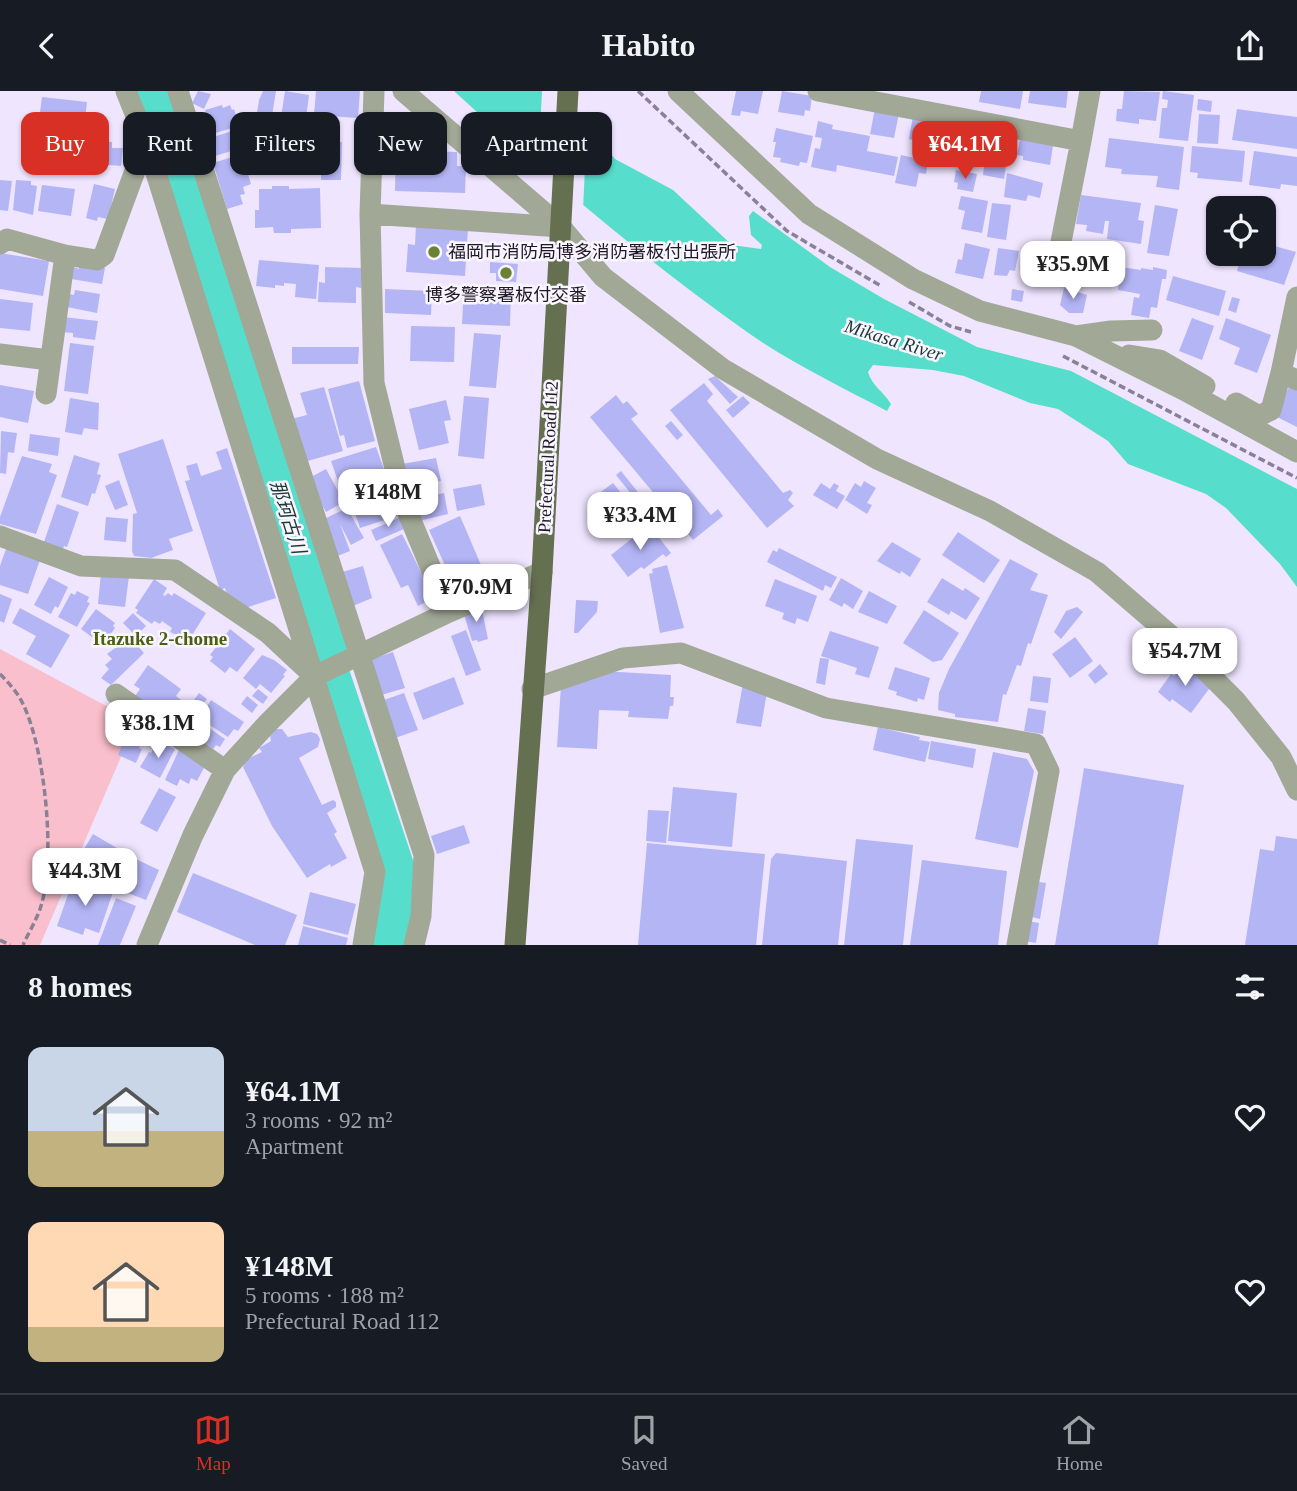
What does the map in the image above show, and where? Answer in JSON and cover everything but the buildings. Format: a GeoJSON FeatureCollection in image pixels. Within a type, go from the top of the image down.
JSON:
{"type":"FeatureCollection","features":[{"type":"Feature","properties":{"kind":"main road","name":"Prefectural Road 112"},"geometry":{"type":"LineString","coordinates":[[514,945],[542,572],[568,91]]}},
{"type":"Feature","properties":{"kind":"street"},"geometry":{"type":"LineString","coordinates":[[126,91],[134,112]]}},
{"type":"Feature","properties":{"kind":"street"},"geometry":{"type":"LineString","coordinates":[[178,91],[424,855],[421,916],[414,945]]}},
{"type":"Feature","properties":{"kind":"street"},"geometry":{"type":"LineString","coordinates":[[374,91],[370,214],[374,383],[402,501],[449,612]]}},
{"type":"Feature","properties":{"kind":"street"},"geometry":{"type":"LineString","coordinates":[[403,91],[561,223],[603,277],[723,369],[877,459],[990,511],[1097,572],[1169,633],[1236,701],[1281,757],[1297,790]]}},
{"type":"Feature","properties":{"kind":"street"},"geometry":{"type":"LineString","coordinates":[[678,91],[809,214],[913,279],[980,311],[1076,336],[1297,452]]}},
{"type":"Feature","properties":{"kind":"street"},"geometry":{"type":"LineString","coordinates":[[818,91],[1081,141]]}},
{"type":"Feature","properties":{"kind":"street"},"geometry":{"type":"LineString","coordinates":[[1058,257],[1090,91]]}},
{"type":"Feature","properties":{"kind":"street"},"geometry":{"type":"LineString","coordinates":[[0,244],[7,239],[65,255],[97,260],[104,255],[133,175]]}},
{"type":"Feature","properties":{"kind":"street"},"geometry":{"type":"LineString","coordinates":[[157,175],[375,872],[363,945]]}},
{"type":"Feature","properties":{"kind":"street"},"geometry":{"type":"LineString","coordinates":[[370,214],[561,223]]}},
{"type":"Feature","properties":{"kind":"street"},"geometry":{"type":"LineString","coordinates":[[46,394],[65,255]]}},
{"type":"Feature","properties":{"kind":"street"},"geometry":{"type":"LineString","coordinates":[[1112,353],[1160,360],[1259,417],[1270,410],[1289,376],[1297,297]]}},
{"type":"Feature","properties":{"kind":"street"},"geometry":{"type":"LineString","coordinates":[[1076,336],[1111,331],[1152,330]]}},
{"type":"Feature","properties":{"kind":"street"},"geometry":{"type":"LineString","coordinates":[[0,354],[49,360]]}},
{"type":"Feature","properties":{"kind":"street"},"geometry":{"type":"LineString","coordinates":[[0,536],[81,566],[175,570],[268,633],[315,676]]}},
{"type":"Feature","properties":{"kind":"street"},"geometry":{"type":"LineString","coordinates":[[147,945],[193,835],[225,770],[315,676],[449,612],[542,572]]}},
{"type":"Feature","properties":{"kind":"street"},"geometry":{"type":"LineString","coordinates":[[532,689],[623,658],[681,653],[826,708],[1036,744],[1049,771],[1017,945]]}},
{"type":"Feature","properties":{"kind":"street"},"geometry":{"type":"LineString","coordinates":[[116,694],[225,770]]}},
{"type":"Feature","properties":{"kind":"path"},"geometry":{"type":"LineString","coordinates":[[0,674],[23,702],[37,746],[49,837],[48,866],[41,907],[23,945]]}},
{"type":"Feature","properties":{"kind":"path"},"geometry":{"type":"LineString","coordinates":[[0,940],[10,945]]}},
{"type":"Feature","properties":{"kind":"shaded area"},"geometry":{"type":"Polygon","coordinates":[[[0,649],[136,722],[40,945],[0,945],[0,649]]]}},
{"type":"Feature","properties":{"kind":"water"},"geometry":{"type":"Polygon","coordinates":[[[133,91],[169,91],[176,112],[140,112],[133,91]]]}},
{"type":"Feature","properties":{"kind":"water"},"geometry":{"type":"Polygon","coordinates":[[[454,91],[545,91],[568,112],[477,112],[454,91]]]}},
{"type":"Feature","properties":{"kind":"water","name":"Mikasa River"},"geometry":{"type":"Polygon","coordinates":[[[612,155],[673,190],[732,245],[761,249],[762,245],[751,235],[749,216],[753,211],[830,267],[884,299],[977,347],[1071,371],[1297,489],[1297,587],[1280,564],[1226,508],[1206,494],[1128,464],[1108,441],[1058,409],[1030,403],[964,376],[933,370],[873,365],[868,372],[891,404],[887,411],[816,374],[747,332],[548,175],[612,175],[612,155]]]}},
{"type":"Feature","properties":{"kind":"water","name":"那珂古川"},"geometry":{"type":"Polygon","coordinates":[[[159,175],[196,175],[345,638],[349,669],[415,866],[409,945],[370,945],[382,887],[159,175]]]}},
{"type":"Feature","properties":{"kind":"pier"},"geometry":{"type":"Polygon","coordinates":[[[542,91],[550,91],[574,112],[541,112],[542,91]]]}},
{"type":"Feature","properties":{"kind":"pier"},"geometry":{"type":"Polygon","coordinates":[[[544,175],[585,175],[583,210],[544,175]]]}},
{"type":"Feature","properties":{"kind":"place","name":"福岡市消防局博多消防署板付出張所"},"geometry":{"type":"Point","coordinates":[434,252]}},
{"type":"Feature","properties":{"kind":"place","name":"博多警察署板付交番"},"geometry":{"type":"Point","coordinates":[506,273]}},
{"type":"Feature","properties":{"kind":"district","name":"Itazuke 2-chome"},"geometry":{"type":"Point","coordinates":[160,638]}}]}
